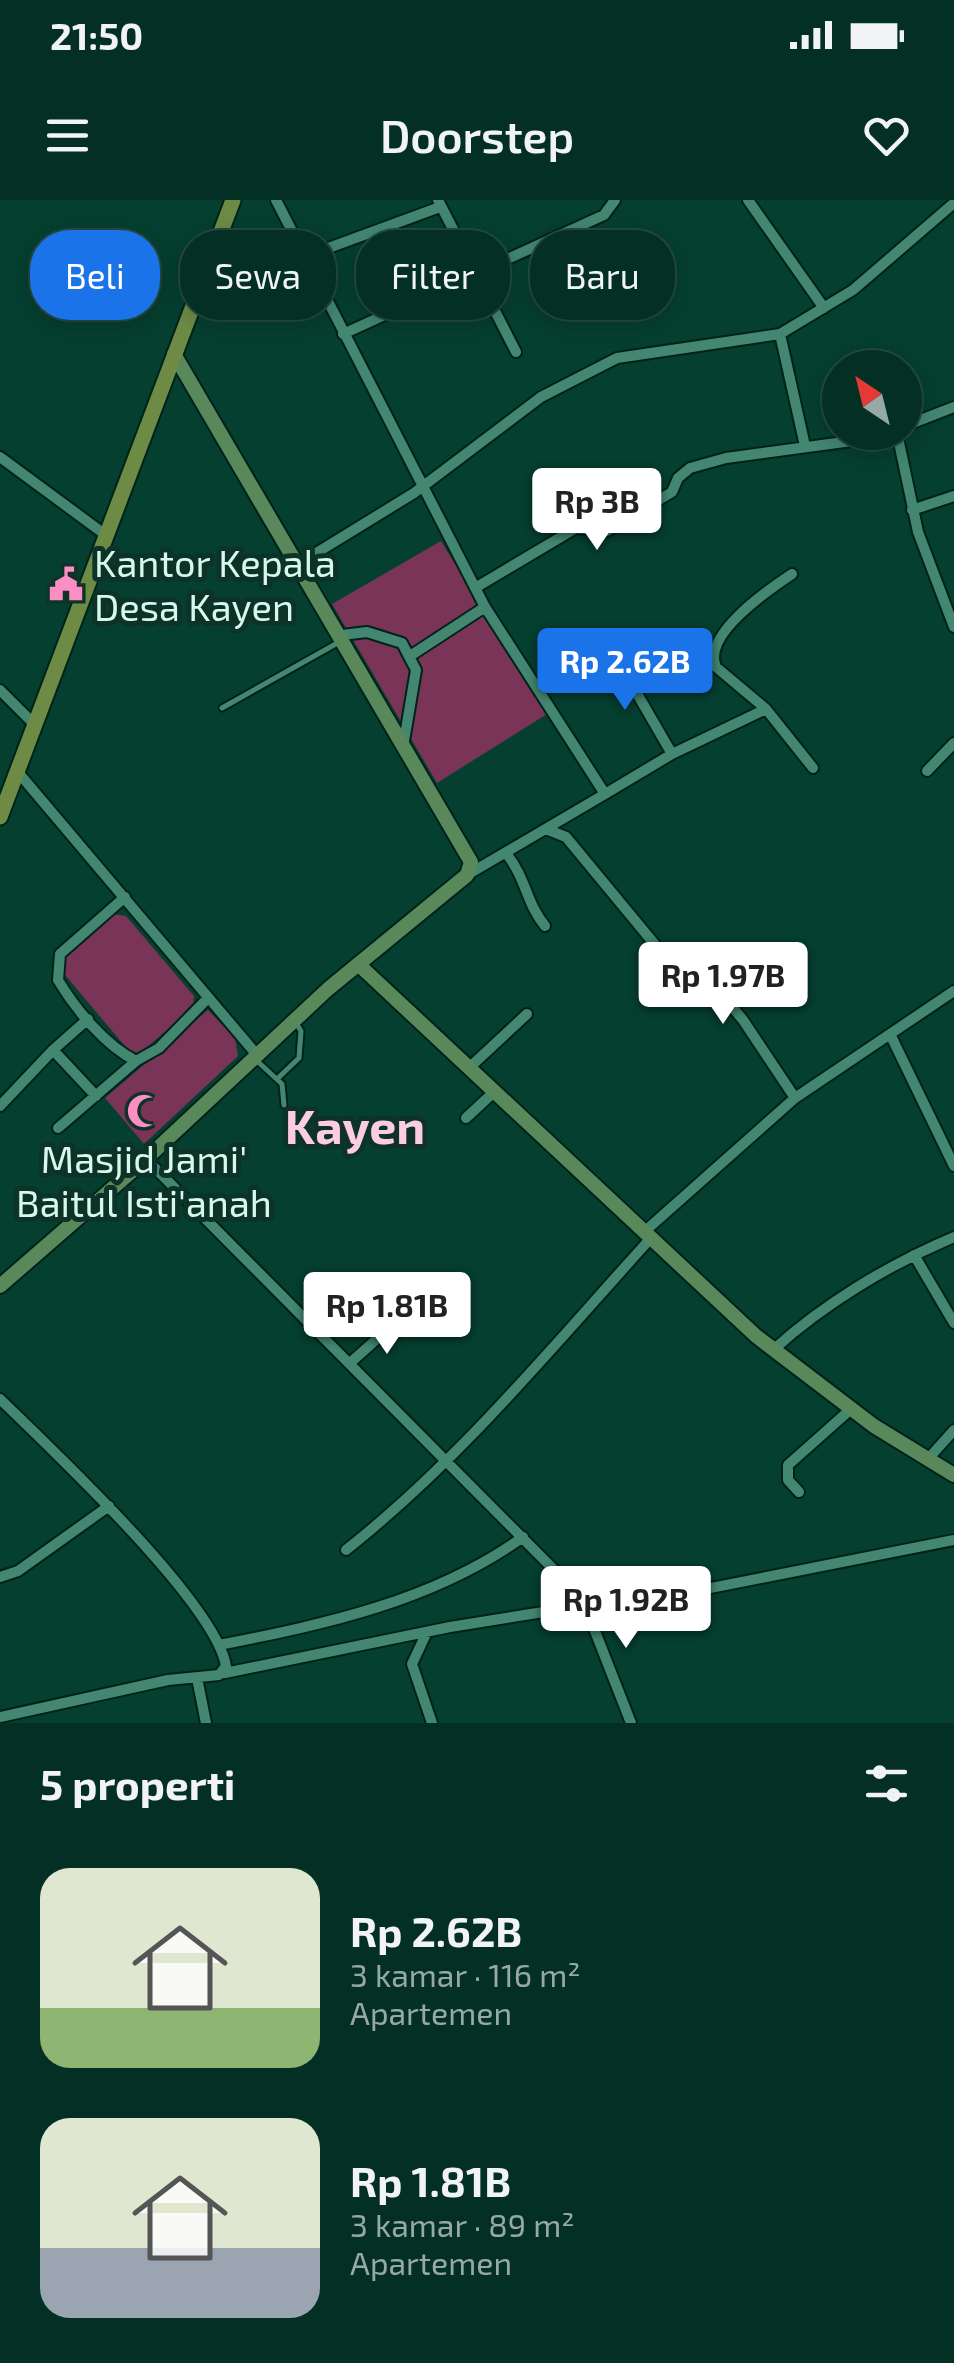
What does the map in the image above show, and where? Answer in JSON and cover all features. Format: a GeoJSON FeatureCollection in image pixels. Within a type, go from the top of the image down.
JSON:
{"type":"FeatureCollection","features":[{"type":"Feature","properties":{"kind":"main road"},"geometry":{"type":"LineString","coordinates":[[0,817],[233,200]]}},
{"type":"Feature","properties":{"kind":"street"},"geometry":{"type":"LineString","coordinates":[[276,200],[291,230]]}},
{"type":"Feature","properties":{"kind":"street"},"geometry":{"type":"LineString","coordinates":[[748,200],[824,308]]}},
{"type":"Feature","properties":{"kind":"street"},"geometry":{"type":"LineString","coordinates":[[510,256],[604,214],[617,202]]}},
{"type":"Feature","properties":{"kind":"street"},"geometry":{"type":"LineString","coordinates":[[300,563],[421,488],[542,397],[616,358],[780,334],[853,290],[954,203]]}},
{"type":"Feature","properties":{"kind":"street"},"geometry":{"type":"LineString","coordinates":[[336,244],[439,204],[454,230]]}},
{"type":"Feature","properties":{"kind":"street"},"geometry":{"type":"LineString","coordinates":[[336,320],[485,607],[605,794]]}},
{"type":"Feature","properties":{"kind":"street"},"geometry":{"type":"LineString","coordinates":[[343,334],[372,320]]}},
{"type":"Feature","properties":{"kind":"street"},"geometry":{"type":"LineString","coordinates":[[500,320],[516,352]]}},
{"type":"Feature","properties":{"kind":"street"},"geometry":{"type":"LineString","coordinates":[[780,334],[804,446]]}},
{"type":"Feature","properties":{"kind":"street"},"geometry":{"type":"LineString","coordinates":[[174,354],[468,852],[467,876]]}},
{"type":"Feature","properties":{"kind":"street"},"geometry":{"type":"LineString","coordinates":[[922,419],[954,407]]}},
{"type":"Feature","properties":{"kind":"street"},"geometry":{"type":"LineString","coordinates":[[476,588],[576,528],[607,531],[672,492],[678,478],[690,468],[822,444]]}},
{"type":"Feature","properties":{"kind":"street"},"geometry":{"type":"LineString","coordinates":[[900,450],[912,510],[954,627]]}},
{"type":"Feature","properties":{"kind":"street"},"geometry":{"type":"LineString","coordinates":[[0,457],[107,536]]}},
{"type":"Feature","properties":{"kind":"street"},"geometry":{"type":"LineString","coordinates":[[912,510],[954,496]]}},
{"type":"Feature","properties":{"kind":"street"},"geometry":{"type":"LineString","coordinates":[[792,574],[740,614],[712,650],[716,666],[766,709],[813,768]]}},
{"type":"Feature","properties":{"kind":"street"},"geometry":{"type":"LineString","coordinates":[[410,656],[485,607]]}},
{"type":"Feature","properties":{"kind":"street"},"geometry":{"type":"LineString","coordinates":[[343,637],[389,636],[402,643],[410,656],[416,670],[404,740]]}},
{"type":"Feature","properties":{"kind":"street"},"geometry":{"type":"LineString","coordinates":[[613,652],[672,754]]}},
{"type":"Feature","properties":{"kind":"street"},"geometry":{"type":"LineString","coordinates":[[0,690],[37,727]]}},
{"type":"Feature","properties":{"kind":"street"},"geometry":{"type":"LineString","coordinates":[[0,1286],[146,1160],[358,964],[467,876],[672,754],[766,709]]}},
{"type":"Feature","properties":{"kind":"street"},"geometry":{"type":"LineString","coordinates":[[927,771],[954,742]]}},
{"type":"Feature","properties":{"kind":"street"},"geometry":{"type":"LineString","coordinates":[[17,771],[255,1057]]}},
{"type":"Feature","properties":{"kind":"street"},"geometry":{"type":"LineString","coordinates":[[546,830],[566,837],[671,964],[680,968],[690,961],[698,966],[743,1020],[795,1098]]}},
{"type":"Feature","properties":{"kind":"street"},"geometry":{"type":"LineString","coordinates":[[506,853],[523,874],[532,911],[545,926]]}},
{"type":"Feature","properties":{"kind":"street"},"geometry":{"type":"LineString","coordinates":[[125,897],[67,944],[56,967],[65,992],[88,1019],[136,1060]]}},
{"type":"Feature","properties":{"kind":"street"},"geometry":{"type":"LineString","coordinates":[[358,964],[773,1350],[851,1409],[954,1475]]}},
{"type":"Feature","properties":{"kind":"street"},"geometry":{"type":"LineString","coordinates":[[346,1550],[406,1504],[448,1463],[648,1235],[795,1098],[954,990]]}},
{"type":"Feature","properties":{"kind":"street"},"geometry":{"type":"LineString","coordinates":[[58,1128],[136,1060],[159,1048],[208,998]]}},
{"type":"Feature","properties":{"kind":"street"},"geometry":{"type":"LineString","coordinates":[[470,1068],[527,1014]]}},
{"type":"Feature","properties":{"kind":"street"},"geometry":{"type":"LineString","coordinates":[[0,1106],[88,1019]]}},
{"type":"Feature","properties":{"kind":"street"},"geometry":{"type":"LineString","coordinates":[[890,1034],[954,1166]]}},
{"type":"Feature","properties":{"kind":"street"},"geometry":{"type":"LineString","coordinates":[[53,1050],[96,1096]]}},
{"type":"Feature","properties":{"kind":"street"},"geometry":{"type":"LineString","coordinates":[[466,1118],[495,1091]]}},
{"type":"Feature","properties":{"kind":"street"},"geometry":{"type":"LineString","coordinates":[[146,1160],[583,1601],[631,1723]]}},
{"type":"Feature","properties":{"kind":"street"},"geometry":{"type":"LineString","coordinates":[[773,1350],[795,1330],[914,1255],[954,1237]]}},
{"type":"Feature","properties":{"kind":"street"},"geometry":{"type":"LineString","coordinates":[[914,1255],[954,1323]]}},
{"type":"Feature","properties":{"kind":"street"},"geometry":{"type":"LineString","coordinates":[[350,1364],[396,1322]]}},
{"type":"Feature","properties":{"kind":"street"},"geometry":{"type":"LineString","coordinates":[[0,1399],[109,1506],[221,1649],[225,1670]]}},
{"type":"Feature","properties":{"kind":"street"},"geometry":{"type":"LineString","coordinates":[[799,1492],[788,1480],[788,1466],[851,1409]]}},
{"type":"Feature","properties":{"kind":"street"},"geometry":{"type":"LineString","coordinates":[[928,1459],[954,1430]]}},
{"type":"Feature","properties":{"kind":"street"},"geometry":{"type":"LineString","coordinates":[[0,1577],[18,1571],[109,1506]]}},
{"type":"Feature","properties":{"kind":"street"},"geometry":{"type":"LineString","coordinates":[[221,1649],[418,1595],[486,1564],[523,1537]]}},
{"type":"Feature","properties":{"kind":"street"},"geometry":{"type":"LineString","coordinates":[[0,1716],[583,1601],[954,1540]]}},
{"type":"Feature","properties":{"kind":"street"},"geometry":{"type":"LineString","coordinates":[[427,1632],[412,1660],[413,1679],[432,1723]]}},
{"type":"Feature","properties":{"kind":"street"},"geometry":{"type":"LineString","coordinates":[[197,1678],[206,1723]]}},
{"type":"Feature","properties":{"kind":"lane"},"geometry":{"type":"LineString","coordinates":[[222,708],[343,637]]}},
{"type":"Feature","properties":{"kind":"lane"},"geometry":{"type":"LineString","coordinates":[[277,1079],[298,1058],[301,1031],[294,1021]]}},
{"type":"Feature","properties":{"kind":"lane"},"geometry":{"type":"LineString","coordinates":[[255,1057],[285,1091],[284,1105]]}},
{"type":"Feature","properties":{"kind":"shaded area"},"geometry":{"type":"Polygon","coordinates":[[[441,541],[547,714],[437,783],[332,604],[441,541]]]}},
{"type":"Feature","properties":{"kind":"shaded area"},"geometry":{"type":"Polygon","coordinates":[[[113,914],[126,916],[194,996],[193,1008],[140,1053],[129,1051],[60,969],[62,956],[113,914]]]}},
{"type":"Feature","properties":{"kind":"shaded area"},"geometry":{"type":"Polygon","coordinates":[[[208,1010],[235,1038],[238,1056],[144,1144],[105,1098],[208,1010]]]}},
{"type":"Feature","properties":{"kind":"place","name":"Kantor Kepala Desa Kayen"},"geometry":{"type":"Point","coordinates":[66,584]}},
{"type":"Feature","properties":{"kind":"place","name":"Masjid Jami' Baitul Isti'anah"},"geometry":{"type":"Point","coordinates":[144,1111]}},
{"type":"Feature","properties":{"kind":"district","name":"Kayen"},"geometry":{"type":"Point","coordinates":[355,1125]}}]}
